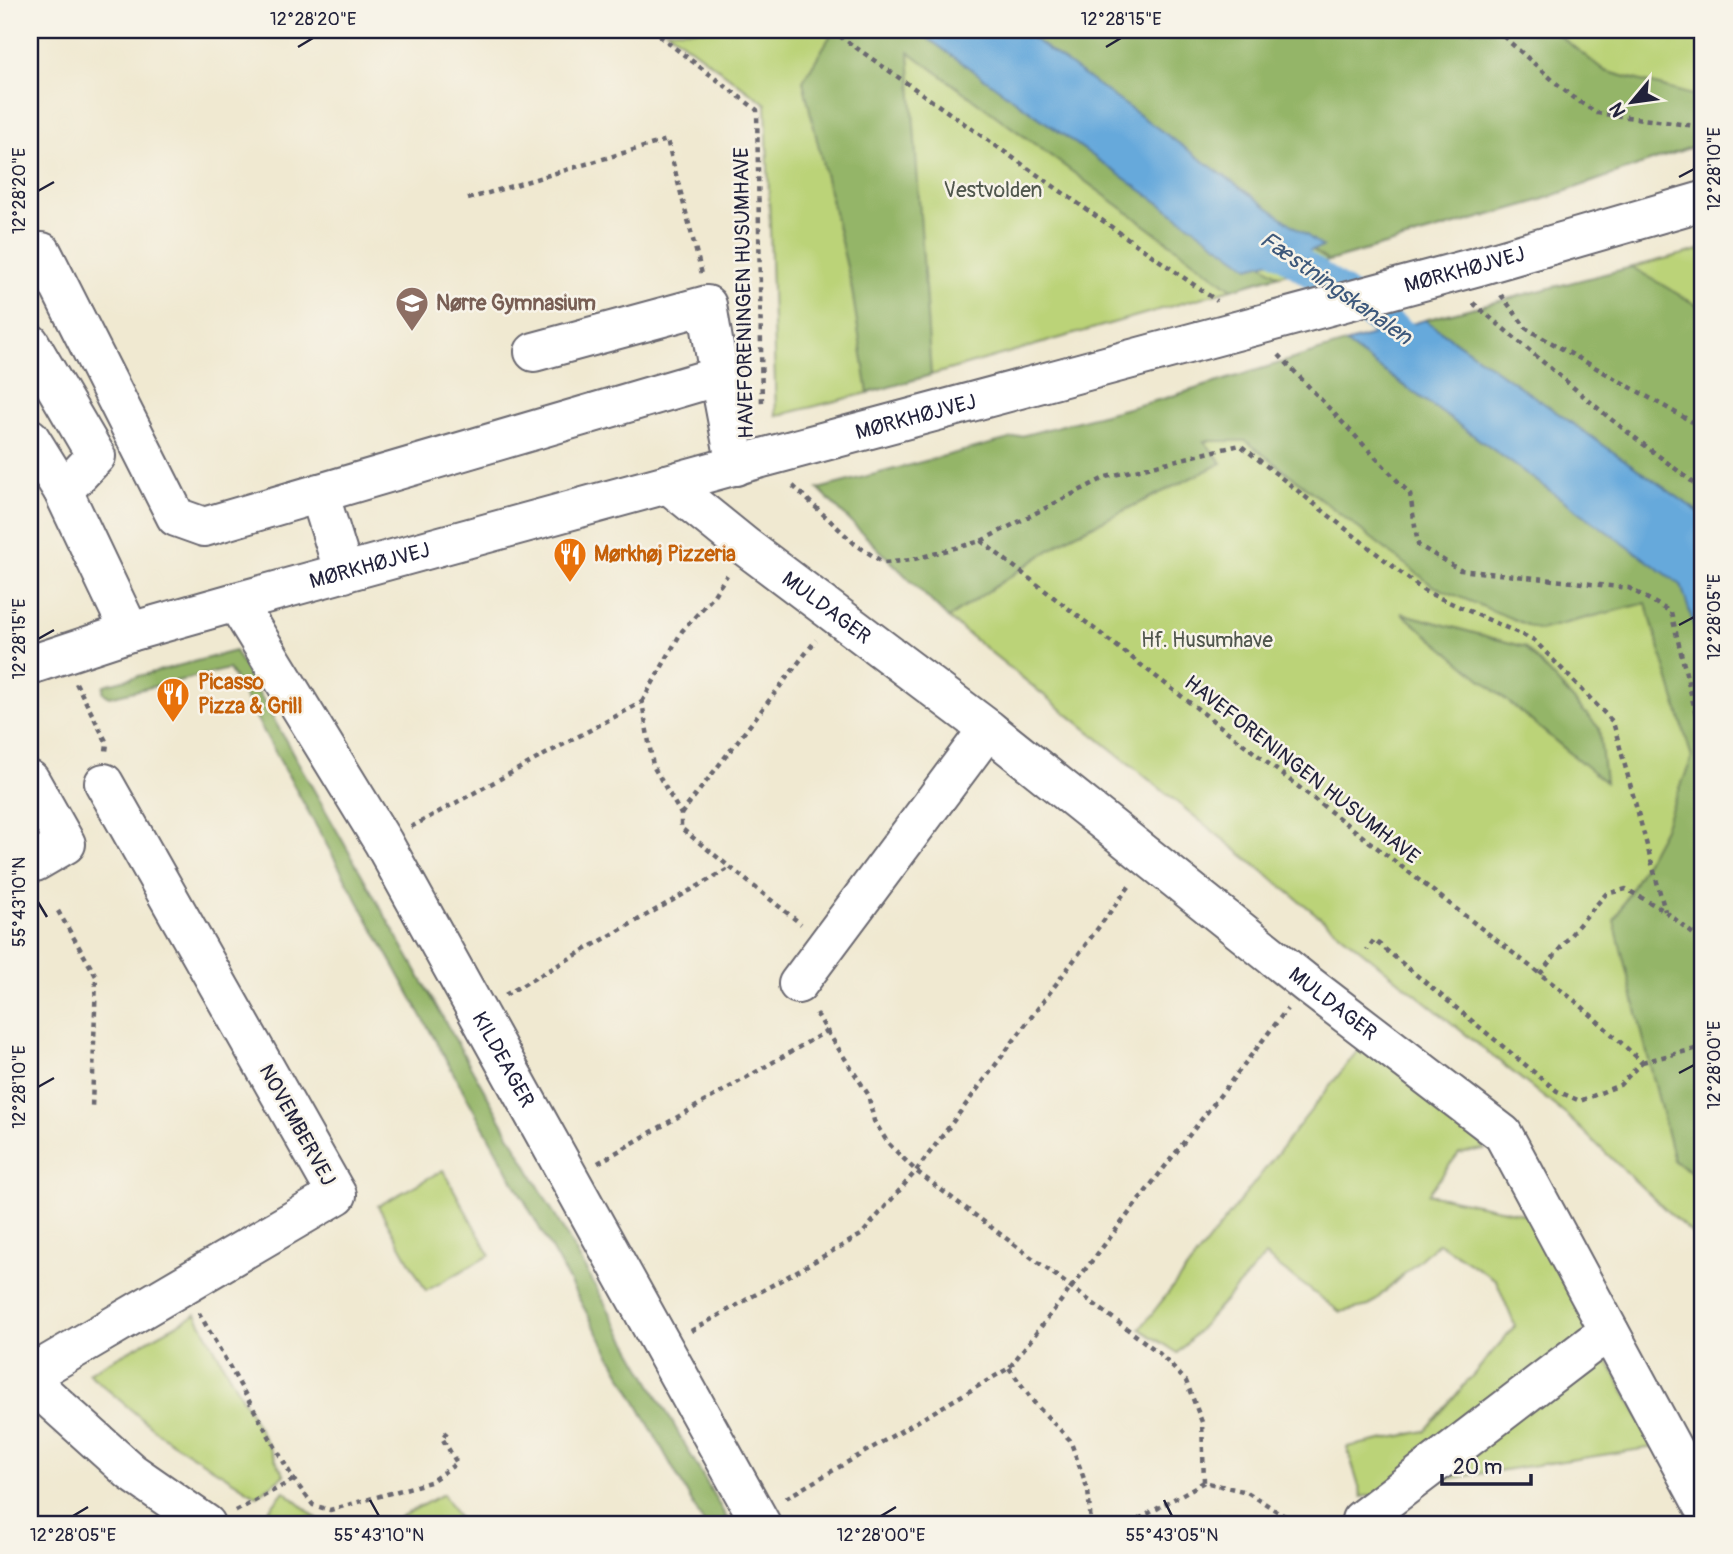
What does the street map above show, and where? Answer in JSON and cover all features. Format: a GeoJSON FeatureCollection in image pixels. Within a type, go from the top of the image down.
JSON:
{"type":"FeatureCollection","features":[{"type":"Feature","properties":{"kind":"street","name":"MØRKHØJVEJ"},"geometry":{"type":"LineString","coordinates":[[46,660],[130,632],[236,602],[1479,266],[1703,201]]}},
{"type":"Feature","properties":{"kind":"street"},"geometry":{"type":"LineString","coordinates":[[42,253],[176,517],[204,527],[719,376]]}},
{"type":"Feature","properties":{"kind":"street"},"geometry":{"type":"LineString","coordinates":[[534,352],[707,305],[719,376],[749,462]]}},
{"type":"Feature","properties":{"kind":"street"},"geometry":{"type":"LineString","coordinates":[[30,343],[96,456],[63,491]]}},
{"type":"Feature","properties":{"kind":"street"},"geometry":{"type":"LineString","coordinates":[[30,438],[63,491],[130,632]]}},
{"type":"Feature","properties":{"kind":"street","name":"MULDAGER"},"geometry":{"type":"LineString","coordinates":[[668,484],[746,547],[988,729],[1307,984],[1503,1134],[1703,1505]]}},
{"type":"Feature","properties":{"kind":"street"},"geometry":{"type":"LineString","coordinates":[[320,493],[344,573]]}},
{"type":"Feature","properties":{"kind":"street","name":"KILDEAGER"},"geometry":{"type":"LineString","coordinates":[[236,602],[383,842],[759,1520]]}},
{"type":"Feature","properties":{"kind":"street"},"geometry":{"type":"LineString","coordinates":[[798,984],[988,729]]}},
{"type":"Feature","properties":{"kind":"street"},"geometry":{"type":"LineString","coordinates":[[30,780],[66,844],[35,862]]}},
{"type":"Feature","properties":{"kind":"street","name":"NOVEMBERVEJ"},"geometry":{"type":"LineString","coordinates":[[30,1375],[337,1195],[104,783]]}},
{"type":"Feature","properties":{"kind":"street"},"geometry":{"type":"LineString","coordinates":[[1363,1524],[1361,1520],[1372,1511],[1591,1344],[1610,1333]]}},
{"type":"Feature","properties":{"kind":"street"},"geometry":{"type":"LineString","coordinates":[[30,1381],[131,1472],[220,1518]]}},
{"type":"Feature","properties":{"kind":"path","name":"HAVEFORENINGEN HUSUMHAVE"},"geometry":{"type":"LineString","coordinates":[[651,30],[757,110],[749,462],[855,544],[884,563],[911,560],[981,541],[1579,1004],[1642,1062]]}},
{"type":"Feature","properties":{"kind":"path"},"geometry":{"type":"LineString","coordinates":[[831,30],[1253,327],[1410,494],[1418,545],[1460,570],[1629,587],[1671,612],[1703,743]]}},
{"type":"Feature","properties":{"kind":"path"},"geometry":{"type":"LineString","coordinates":[[1496,30],[1572,97],[1597,113],[1703,127]]}},
{"type":"Feature","properties":{"kind":"path"},"geometry":{"type":"LineString","coordinates":[[468,199],[667,140],[707,291],[707,305]]}},
{"type":"Feature","properties":{"kind":"path"},"geometry":{"type":"LineString","coordinates":[[1479,266],[1527,329],[1703,429]]}},
{"type":"Feature","properties":{"kind":"path"},"geometry":{"type":"LineString","coordinates":[[1441,276],[1612,420],[1703,491]]}},
{"type":"Feature","properties":{"kind":"path"},"geometry":{"type":"LineString","coordinates":[[981,541],[1106,477],[1240,445],[1424,591],[1534,640],[1613,723],[1665,911]]}},
{"type":"Feature","properties":{"kind":"path"},"geometry":{"type":"LineString","coordinates":[[383,842],[642,702],[682,631],[712,598],[746,547]]}},
{"type":"Feature","properties":{"kind":"path"},"geometry":{"type":"LineString","coordinates":[[681,814],[836,615]]}},
{"type":"Feature","properties":{"kind":"path"},"geometry":{"type":"LineString","coordinates":[[46,660],[107,743],[104,783]]}},
{"type":"Feature","properties":{"kind":"path"},"geometry":{"type":"LineString","coordinates":[[642,702],[653,766],[681,814],[681,828],[827,944]]}},
{"type":"Feature","properties":{"kind":"path"},"geometry":{"type":"LineString","coordinates":[[663,1346],[861,1235],[916,1171],[1151,858]]}},
{"type":"Feature","properties":{"kind":"path"},"geometry":{"type":"LineString","coordinates":[[477,1011],[730,868]]}},
{"type":"Feature","properties":{"kind":"path"},"geometry":{"type":"LineString","coordinates":[[1540,974],[1606,894],[1626,889],[1665,911],[1703,943]]}},
{"type":"Feature","properties":{"kind":"path"},"geometry":{"type":"LineString","coordinates":[[58,911],[96,976],[92,1109]]}},
{"type":"Feature","properties":{"kind":"path"},"geometry":{"type":"LineString","coordinates":[[1367,950],[1374,940],[1557,1091],[1580,1101],[1620,1085],[1642,1062],[1703,1046]]}},
{"type":"Feature","properties":{"kind":"path"},"geometry":{"type":"LineString","coordinates":[[798,984],[868,1094],[874,1121],[888,1143],[916,1171],[1158,1352],[1186,1381],[1202,1422],[1204,1482]]}},
{"type":"Feature","properties":{"kind":"path"},"geometry":{"type":"LineString","coordinates":[[759,1520],[1009,1368],[1307,984]]}},
{"type":"Feature","properties":{"kind":"path"},"geometry":{"type":"LineString","coordinates":[[570,1179],[827,1031]]}},
{"type":"Feature","properties":{"kind":"path"},"geometry":{"type":"LineString","coordinates":[[184,1285],[293,1480],[313,1505],[330,1510],[429,1482],[457,1463],[442,1438],[447,1432]]}},
{"type":"Feature","properties":{"kind":"path"},"geometry":{"type":"LineString","coordinates":[[1009,1368],[1036,1405],[1070,1440],[1088,1490],[1091,1524]]}},
{"type":"Feature","properties":{"kind":"path"},"geometry":{"type":"LineString","coordinates":[[220,1518],[293,1480]]}},
{"type":"Feature","properties":{"kind":"path"},"geometry":{"type":"LineString","coordinates":[[1130,1524],[1204,1482],[1247,1492],[1297,1524]]}},
{"type":"Feature","properties":{"kind":"green space","name":"Vestvolden"},"geometry":{"type":"Polygon","coordinates":[[[666,30],[1703,30],[1703,143],[1532,203],[868,393],[776,416],[766,104],[666,30]]]}},
{"type":"Feature","properties":{"kind":"green space"},"geometry":{"type":"Polygon","coordinates":[[[834,30],[931,30],[1278,275],[1232,289],[909,52],[931,375],[868,393],[851,284],[803,81],[834,30]]]}},
{"type":"Feature","properties":{"kind":"green space"},"geometry":{"type":"Polygon","coordinates":[[[1006,30],[1552,30],[1605,71],[1703,98],[1703,143],[1532,203],[1328,261],[1006,30]]]}},
{"type":"Feature","properties":{"kind":"green space","name":"Hf. Husumhave"},"geometry":{"type":"Polygon","coordinates":[[[1703,249],[1703,1243],[1566,1115],[948,618],[1069,537],[1222,463],[1166,398],[1425,320],[1703,249]]]}},
{"type":"Feature","properties":{"kind":"green space"},"geometry":{"type":"Polygon","coordinates":[[[1632,267],[1703,309],[1703,515],[1425,320],[1632,267]]]}},
{"type":"Feature","properties":{"kind":"green space"},"geometry":{"type":"Polygon","coordinates":[[[1345,343],[1682,585],[1703,654],[1703,1179],[1674,1161],[1614,921],[1663,830],[1692,758],[1646,603],[1539,630],[1433,586],[1246,441],[1204,441],[1222,463],[1069,537],[948,618],[818,489],[1166,398],[1345,343]]]}},
{"type":"Feature","properties":{"kind":"green space"},"geometry":{"type":"Polygon","coordinates":[[[1401,613],[1525,647],[1599,728],[1605,782],[1401,613]]]}},
{"type":"Feature","properties":{"kind":"green space"},"geometry":{"type":"Polygon","coordinates":[[[235,651],[730,1524],[704,1524],[229,669],[109,697],[103,692],[104,685],[235,651]]]}},
{"type":"Feature","properties":{"kind":"green space"},"geometry":{"type":"Polygon","coordinates":[[[1366,1040],[1469,1122],[1485,1149],[1459,1153],[1428,1194],[1528,1215],[1655,1447],[1471,1475],[1362,1497],[1347,1447],[1425,1431],[1515,1326],[1496,1280],[1438,1243],[1369,1306],[1340,1312],[1265,1256],[1178,1353],[1140,1329],[1366,1040]]]}},
{"type":"Feature","properties":{"kind":"green space"},"geometry":{"type":"Polygon","coordinates":[[[443,1170],[490,1255],[426,1291],[378,1206],[443,1170]]]}},
{"type":"Feature","properties":{"kind":"green space"},"geometry":{"type":"Polygon","coordinates":[[[196,1314],[284,1475],[257,1496],[162,1436],[88,1373],[196,1314]]]}},
{"type":"Feature","properties":{"kind":"green space"},"geometry":{"type":"Polygon","coordinates":[[[284,1491],[319,1520],[335,1524],[283,1524],[265,1515],[284,1491]]]}},
{"type":"Feature","properties":{"kind":"green space"},"geometry":{"type":"Polygon","coordinates":[[[443,1494],[462,1524],[387,1524],[443,1494]]]}},
{"type":"Feature","properties":{"kind":"water"},"geometry":{"type":"Polygon","coordinates":[[[916,30],[1021,30],[1323,247],[1249,267],[916,30]]]}},
{"type":"Feature","properties":{"kind":"water"},"geometry":{"type":"Polygon","coordinates":[[[1425,320],[1703,515],[1703,654],[1681,585],[1345,343],[1425,320]]]}},
{"type":"Feature","properties":{"kind":"waterway","name":"Fæstningskanalen"},"geometry":{"type":"LineString","coordinates":[[1256,233],[1429,354]]}},
{"type":"Feature","properties":{"kind":"place","name":"Nørre Gymnasium"},"geometry":{"type":"Point","coordinates":[412,333]}},
{"type":"Feature","properties":{"kind":"place","name":"Mørkhøj Pizzeria"},"geometry":{"type":"Point","coordinates":[570,584]}},
{"type":"Feature","properties":{"kind":"place","name":"Picasso Pizza & Grill"},"geometry":{"type":"Point","coordinates":[173,724]}}]}
